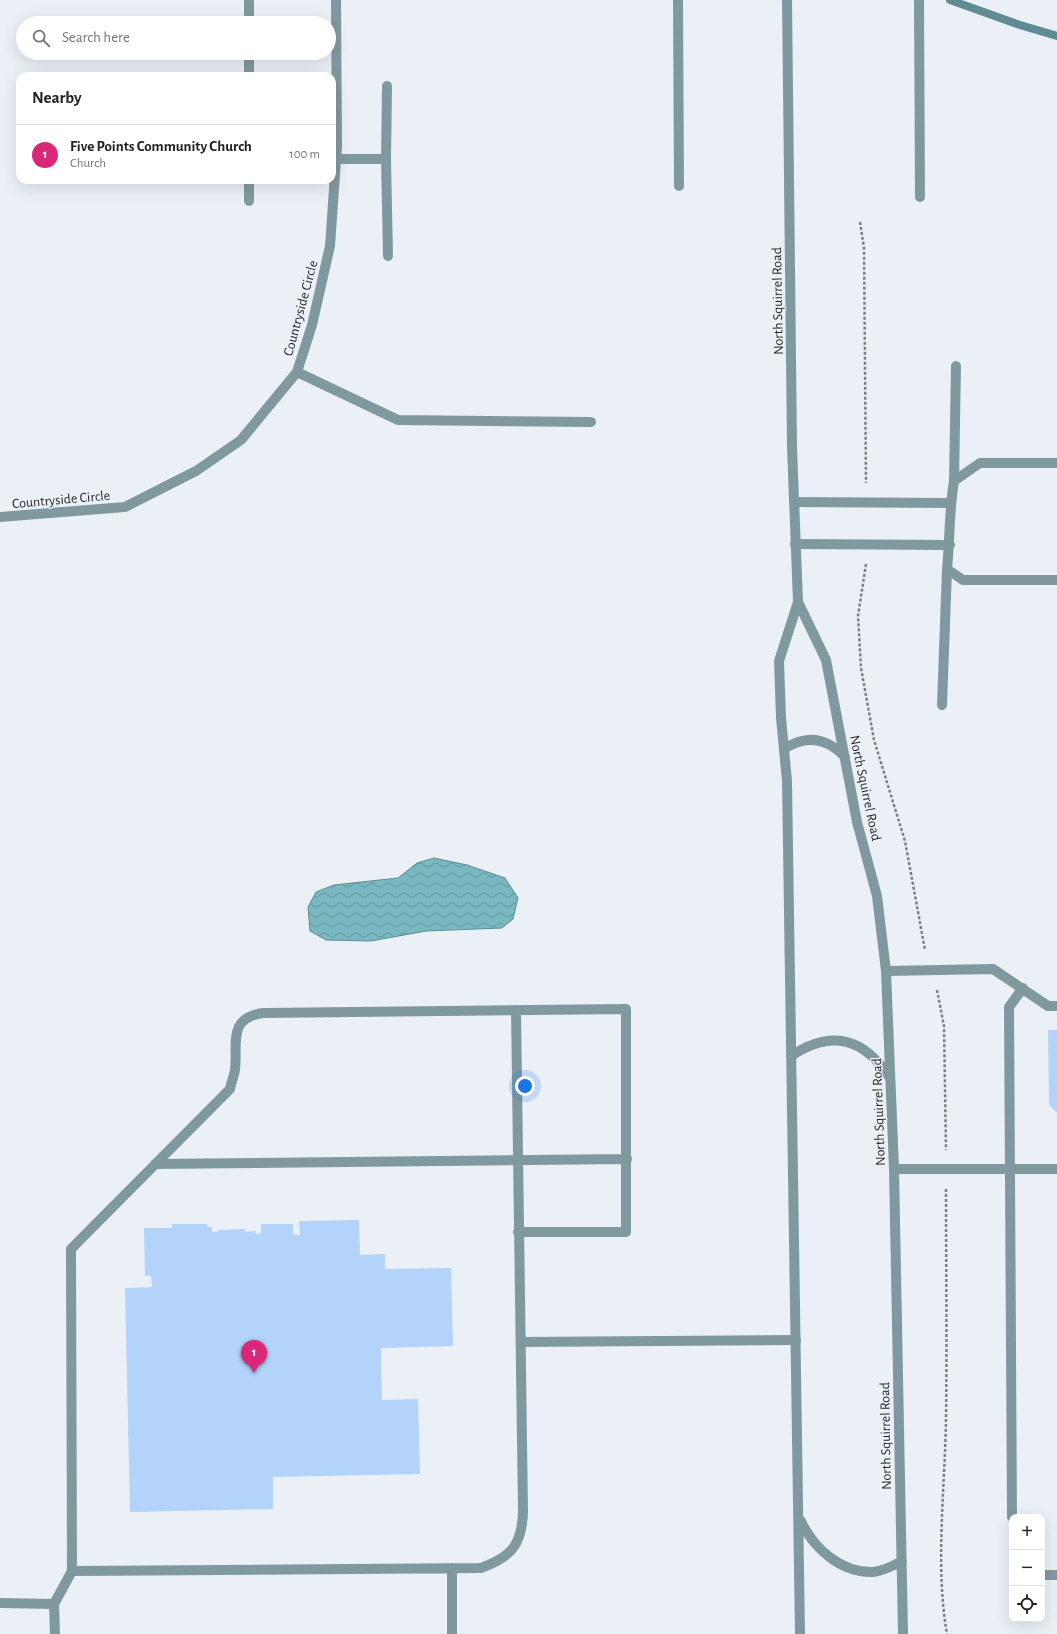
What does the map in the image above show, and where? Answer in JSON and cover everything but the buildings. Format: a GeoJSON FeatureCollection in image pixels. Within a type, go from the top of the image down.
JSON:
{"type":"FeatureCollection","features":[{"type":"Feature","properties":{"kind":"street"},"geometry":{"type":"LineString","coordinates":[[248,0],[249,16]]}},
{"type":"Feature","properties":{"kind":"street","name":"Countryside Circle"},"geometry":{"type":"LineString","coordinates":[[336,0],[336,16]]}},
{"type":"Feature","properties":{"kind":"street"},"geometry":{"type":"LineString","coordinates":[[678,0],[679,186]]}},
{"type":"Feature","properties":{"kind":"street","name":"North Squirrel Road"},"geometry":{"type":"LineString","coordinates":[[787,0],[794,502],[798,602],[779,662],[788,789],[800,1634]]}},
{"type":"Feature","properties":{"kind":"street"},"geometry":{"type":"LineString","coordinates":[[919,0],[920,197]]}},
{"type":"Feature","properties":{"kind":"street"},"geometry":{"type":"LineString","coordinates":[[249,60],[249,72]]}},
{"type":"Feature","properties":{"kind":"street","name":"Countryside Circle"},"geometry":{"type":"LineString","coordinates":[[335,60],[335,72]]}},
{"type":"Feature","properties":{"kind":"street"},"geometry":{"type":"LineString","coordinates":[[387,86],[386,159],[388,256]]}},
{"type":"Feature","properties":{"kind":"street"},"geometry":{"type":"LineString","coordinates":[[336,158],[386,159]]}},
{"type":"Feature","properties":{"kind":"street"},"geometry":{"type":"LineString","coordinates":[[249,184],[249,201]]}},
{"type":"Feature","properties":{"kind":"street","name":"Countryside Circle"},"geometry":{"type":"LineString","coordinates":[[0,517],[125,507],[196,471],[242,440],[297,372],[312,325],[330,246],[334,184]]}},
{"type":"Feature","properties":{"kind":"street"},"geometry":{"type":"LineString","coordinates":[[942,705],[947,569],[950,545],[950,503],[954,481],[956,366]]}},
{"type":"Feature","properties":{"kind":"street"},"geometry":{"type":"LineString","coordinates":[[297,372],[398,420],[591,422]]}},
{"type":"Feature","properties":{"kind":"street"},"geometry":{"type":"LineString","coordinates":[[954,481],[980,463],[1057,463]]}},
{"type":"Feature","properties":{"kind":"street"},"geometry":{"type":"LineString","coordinates":[[794,502],[950,503]]}},
{"type":"Feature","properties":{"kind":"street"},"geometry":{"type":"LineString","coordinates":[[795,544],[950,545]]}},
{"type":"Feature","properties":{"kind":"street"},"geometry":{"type":"LineString","coordinates":[[947,569],[963,580],[1057,580]]}},
{"type":"Feature","properties":{"kind":"street","name":"North Squirrel Road"},"geometry":{"type":"LineString","coordinates":[[798,602],[826,660],[857,822],[877,896],[886,971],[894,1169],[903,1634]]}},
{"type":"Feature","properties":{"kind":"street"},"geometry":{"type":"LineString","coordinates":[[784,749],[793,743],[803,740],[816,739],[836,748],[845,757]]}},
{"type":"Feature","properties":{"kind":"street"},"geometry":{"type":"LineString","coordinates":[[886,971],[994,969],[1048,1006],[1057,1006]]}},
{"type":"Feature","properties":{"kind":"street"},"geometry":{"type":"LineString","coordinates":[[1012,1514],[1009,1006],[1023,988]]}},
{"type":"Feature","properties":{"kind":"street"},"geometry":{"type":"LineString","coordinates":[[55,1634],[54,1604],[72,1571],[71,1249],[230,1089],[235,1071],[235,1042],[238,1029],[244,1020],[253,1015],[626,1009],[626,1232],[518,1232]]}},
{"type":"Feature","properties":{"kind":"street"},"geometry":{"type":"LineString","coordinates":[[72,1571],[481,1568],[499,1561],[512,1550],[520,1537],[523,1512],[516,1010]]}},
{"type":"Feature","properties":{"kind":"street"},"geometry":{"type":"LineString","coordinates":[[791,1056],[805,1047],[819,1041],[851,1043],[868,1051],[881,1064],[891,1080]]}},
{"type":"Feature","properties":{"kind":"street"},"geometry":{"type":"LineString","coordinates":[[155,1164],[626,1159]]}},
{"type":"Feature","properties":{"kind":"street"},"geometry":{"type":"LineString","coordinates":[[894,1169],[1057,1169]]}},
{"type":"Feature","properties":{"kind":"street"},"geometry":{"type":"LineString","coordinates":[[520,1342],[796,1340]]}},
{"type":"Feature","properties":{"kind":"street"},"geometry":{"type":"LineString","coordinates":[[799,1515],[806,1534],[816,1547],[830,1558],[844,1565],[859,1570],[873,1572],[889,1568],[902,1561]]}},
{"type":"Feature","properties":{"kind":"street"},"geometry":{"type":"LineString","coordinates":[[452,1568],[452,1634]]}},
{"type":"Feature","properties":{"kind":"street"},"geometry":{"type":"LineString","coordinates":[[1045,1575],[1057,1575]]}},
{"type":"Feature","properties":{"kind":"street"},"geometry":{"type":"LineString","coordinates":[[0,1603],[54,1604]]}},
{"type":"Feature","properties":{"kind":"path"},"geometry":{"type":"LineString","coordinates":[[860,222],[864,248],[866,484]]}},
{"type":"Feature","properties":{"kind":"path"},"geometry":{"type":"LineString","coordinates":[[866,558],[858,616],[861,668],[874,740],[905,842],[926,954]]}},
{"type":"Feature","properties":{"kind":"path"},"geometry":{"type":"LineString","coordinates":[[936,986],[944,1026],[946,1153]]}},
{"type":"Feature","properties":{"kind":"path"},"geometry":{"type":"LineString","coordinates":[[946,1186],[946,1419],[942,1564],[944,1614],[947,1634]]}},
{"type":"Feature","properties":{"kind":"water"},"geometry":{"type":"Polygon","coordinates":[[[434,858],[467,865],[505,878],[518,898],[513,919],[502,928],[426,931],[371,941],[326,940],[310,931],[308,907],[316,892],[334,885],[398,878],[417,863],[434,858]]]}},
{"type":"Feature","properties":{"kind":"waterway"},"geometry":{"type":"LineString","coordinates":[[950,0],[1017,24],[1057,36]]}},
{"type":"Feature","properties":{"kind":"place","name":"Five Points Community Church"},"geometry":{"type":"Point","coordinates":[254,1373]}}]}
